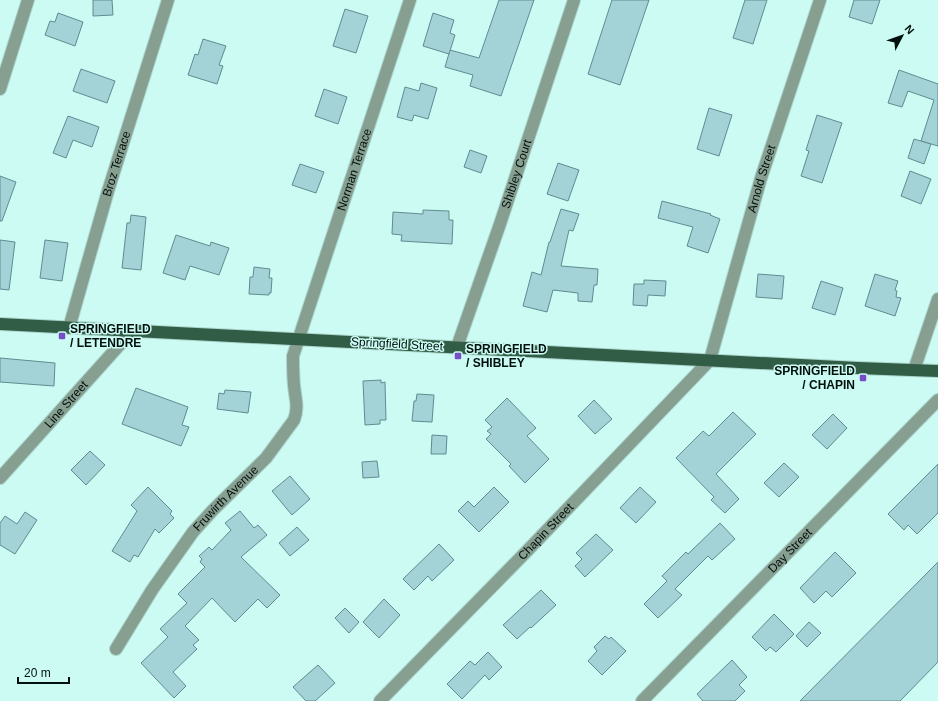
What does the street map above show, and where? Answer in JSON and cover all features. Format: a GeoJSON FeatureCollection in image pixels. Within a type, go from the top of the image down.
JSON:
{"type":"FeatureCollection","features":[{"type":"Feature","properties":{"kind":"main road","name":"Springfield Street"},"geometry":{"type":"LineString","coordinates":[[0,324],[938,371]]}},
{"type":"Feature","properties":{"kind":"street"},"geometry":{"type":"LineString","coordinates":[[0,89],[28,0]]}},
{"type":"Feature","properties":{"kind":"street","name":"Broz Terrace"},"geometry":{"type":"LineString","coordinates":[[69,328],[108,191],[168,0]]}},
{"type":"Feature","properties":{"kind":"street","name":"Norman Terrace"},"geometry":{"type":"LineString","coordinates":[[298,339],[410,0]]}},
{"type":"Feature","properties":{"kind":"street","name":"Shibley Court"},"geometry":{"type":"LineString","coordinates":[[457,347],[574,0]]}},
{"type":"Feature","properties":{"kind":"street","name":"Arnold Street"},"geometry":{"type":"LineString","coordinates":[[710,360],[761,178],[820,0]]}},
{"type":"Feature","properties":{"kind":"street"},"geometry":{"type":"LineString","coordinates":[[914,370],[938,299]]}},
{"type":"Feature","properties":{"kind":"street","name":"Line Street"},"geometry":{"type":"LineString","coordinates":[[0,478],[132,331]]}},
{"type":"Feature","properties":{"kind":"street","name":"Fruwirth Avenue"},"geometry":{"type":"LineString","coordinates":[[116,649],[156,584],[193,532],[213,510],[266,458],[294,420],[297,413],[297,404],[294,387],[293,356],[298,339]]}},
{"type":"Feature","properties":{"kind":"street","name":"Chapin Street"},"geometry":{"type":"LineString","coordinates":[[380,701],[527,552],[710,360]]}},
{"type":"Feature","properties":{"kind":"street","name":"Day Street"},"geometry":{"type":"LineString","coordinates":[[642,701],[938,400]]}},
{"type":"Feature","properties":{"kind":"building"},"geometry":{"type":"Polygon","coordinates":[[[93,0],[112,0],[113,15],[93,16],[93,0]]]}},
{"type":"Feature","properties":{"kind":"building"},"geometry":{"type":"Polygon","coordinates":[[[499,0],[534,0],[501,96],[470,86],[473,75],[445,67],[450,50],[479,58],[499,0]]]}},
{"type":"Feature","properties":{"kind":"building"},"geometry":{"type":"Polygon","coordinates":[[[612,0],[649,0],[620,85],[588,74],[612,0]]]}},
{"type":"Feature","properties":{"kind":"building"},"geometry":{"type":"Polygon","coordinates":[[[745,0],[767,0],[753,44],[733,38],[745,0]]]}},
{"type":"Feature","properties":{"kind":"building"},"geometry":{"type":"Polygon","coordinates":[[[854,0],[880,0],[872,24],[849,17],[854,0]]]}},
{"type":"Feature","properties":{"kind":"building"},"geometry":{"type":"Polygon","coordinates":[[[345,9],[368,16],[356,53],[333,46],[345,9]]]}},
{"type":"Feature","properties":{"kind":"building"},"geometry":{"type":"Polygon","coordinates":[[[58,13],[83,22],[75,46],[45,35],[50,21],[55,22],[58,13]]]}},
{"type":"Feature","properties":{"kind":"building"},"geometry":{"type":"Polygon","coordinates":[[[433,13],[454,20],[450,33],[455,35],[449,54],[423,46],[433,13]]]}},
{"type":"Feature","properties":{"kind":"building"},"geometry":{"type":"Polygon","coordinates":[[[203,39],[226,46],[219,65],[223,66],[217,84],[188,75],[195,54],[198,55],[203,39]]]}},
{"type":"Feature","properties":{"kind":"building"},"geometry":{"type":"Polygon","coordinates":[[[81,69],[115,81],[107,103],[73,91],[81,69]]]}},
{"type":"Feature","properties":{"kind":"building"},"geometry":{"type":"Polygon","coordinates":[[[899,70],[938,84],[938,146],[921,141],[934,100],[908,91],[902,107],[888,103],[899,70]]]}},
{"type":"Feature","properties":{"kind":"building"},"geometry":{"type":"Polygon","coordinates":[[[421,83],[437,88],[428,119],[414,115],[412,121],[397,117],[405,87],[419,91],[421,83]]]}},
{"type":"Feature","properties":{"kind":"building"},"geometry":{"type":"Polygon","coordinates":[[[324,89],[347,97],[338,124],[315,116],[324,89]]]}},
{"type":"Feature","properties":{"kind":"building"},"geometry":{"type":"Polygon","coordinates":[[[709,108],[732,115],[719,156],[697,149],[709,108]]]}},
{"type":"Feature","properties":{"kind":"building"},"geometry":{"type":"Polygon","coordinates":[[[817,115],[842,123],[822,183],[801,176],[809,151],[806,150],[817,115]]]}},
{"type":"Feature","properties":{"kind":"building"},"geometry":{"type":"Polygon","coordinates":[[[68,116],[99,127],[92,147],[73,140],[66,158],[53,153],[68,116]]]}},
{"type":"Feature","properties":{"kind":"building"},"geometry":{"type":"Polygon","coordinates":[[[914,139],[931,144],[924,164],[908,158],[914,139]]]}},
{"type":"Feature","properties":{"kind":"building"},"geometry":{"type":"Polygon","coordinates":[[[470,150],[487,156],[481,173],[464,167],[470,150]]]}},
{"type":"Feature","properties":{"kind":"building"},"geometry":{"type":"Polygon","coordinates":[[[558,163],[579,170],[568,201],[547,194],[558,163]]]}},
{"type":"Feature","properties":{"kind":"building"},"geometry":{"type":"Polygon","coordinates":[[[300,164],[324,172],[316,193],[292,185],[300,164]]]}},
{"type":"Feature","properties":{"kind":"building"},"geometry":{"type":"Polygon","coordinates":[[[910,171],[931,179],[921,204],[901,196],[910,171]]]}},
{"type":"Feature","properties":{"kind":"building"},"geometry":{"type":"Polygon","coordinates":[[[0,176],[16,182],[2,221],[0,221],[0,176]]]}},
{"type":"Feature","properties":{"kind":"building"},"geometry":{"type":"Polygon","coordinates":[[[662,201],[711,214],[710,215],[720,219],[708,253],[687,246],[693,227],[658,218],[662,201]]]}},
{"type":"Feature","properties":{"kind":"building"},"geometry":{"type":"Polygon","coordinates":[[[561,209],[579,214],[573,231],[569,230],[561,266],[598,269],[597,285],[594,285],[592,302],[578,301],[578,293],[553,290],[547,312],[523,306],[532,272],[541,275],[549,242],[561,209]]]}},
{"type":"Feature","properties":{"kind":"building"},"geometry":{"type":"Polygon","coordinates":[[[423,210],[449,211],[449,220],[453,220],[452,244],[401,241],[402,235],[392,234],[393,212],[423,214],[423,210]]]}},
{"type":"Feature","properties":{"kind":"building"},"geometry":{"type":"Polygon","coordinates":[[[131,215],[146,217],[141,270],[122,268],[127,223],[130,223],[131,215]]]}},
{"type":"Feature","properties":{"kind":"building"},"geometry":{"type":"Polygon","coordinates":[[[176,235],[210,246],[211,242],[229,248],[219,275],[190,266],[185,280],[163,273],[176,235]]]}},
{"type":"Feature","properties":{"kind":"building"},"geometry":{"type":"Polygon","coordinates":[[[0,240],[15,242],[9,290],[0,289],[0,240]]]}},
{"type":"Feature","properties":{"kind":"building"},"geometry":{"type":"Polygon","coordinates":[[[45,240],[68,243],[62,281],[40,278],[45,240]]]}},
{"type":"Feature","properties":{"kind":"building"},"geometry":{"type":"Polygon","coordinates":[[[254,267],[270,269],[269,278],[272,278],[271,293],[269,293],[269,295],[249,294],[250,277],[253,277],[254,267]]]}},
{"type":"Feature","properties":{"kind":"building"},"geometry":{"type":"Polygon","coordinates":[[[758,274],[784,276],[782,299],[756,297],[758,274]]]}},
{"type":"Feature","properties":{"kind":"building"},"geometry":{"type":"Polygon","coordinates":[[[875,274],[898,281],[895,290],[897,291],[896,297],[901,298],[895,316],[865,306],[875,274]]]}},
{"type":"Feature","properties":{"kind":"building"},"geometry":{"type":"Polygon","coordinates":[[[644,280],[666,281],[665,296],[648,295],[647,306],[633,305],[634,284],[644,284],[644,280]]]}},
{"type":"Feature","properties":{"kind":"building"},"geometry":{"type":"Polygon","coordinates":[[[821,281],[843,288],[835,315],[812,308],[821,281]]]}},
{"type":"Feature","properties":{"kind":"building"},"geometry":{"type":"Polygon","coordinates":[[[0,358],[55,363],[54,386],[0,382],[0,358]]]}},
{"type":"Feature","properties":{"kind":"building"},"geometry":{"type":"Polygon","coordinates":[[[381,380],[381,383],[385,382],[386,420],[380,420],[380,424],[365,425],[363,381],[381,380]]]}},
{"type":"Feature","properties":{"kind":"building"},"geometry":{"type":"Polygon","coordinates":[[[136,388],[188,407],[182,425],[189,427],[181,446],[122,424],[136,388]]]}},
{"type":"Feature","properties":{"kind":"building"},"geometry":{"type":"Polygon","coordinates":[[[225,390],[251,392],[248,413],[217,409],[219,393],[224,394],[225,390]]]}},
{"type":"Feature","properties":{"kind":"building"},"geometry":{"type":"Polygon","coordinates":[[[417,394],[434,395],[432,422],[412,421],[414,401],[416,401],[417,394]]]}},
{"type":"Feature","properties":{"kind":"building"},"geometry":{"type":"Polygon","coordinates":[[[507,398],[536,428],[527,436],[549,459],[525,483],[509,466],[511,464],[486,439],[491,434],[487,431],[492,427],[485,420],[507,398]]]}},
{"type":"Feature","properties":{"kind":"building"},"geometry":{"type":"Polygon","coordinates":[[[594,400],[612,419],[595,434],[578,416],[594,400]]]}},
{"type":"Feature","properties":{"kind":"building"},"geometry":{"type":"Polygon","coordinates":[[[733,412],[756,434],[716,474],[739,499],[725,513],[711,500],[714,497],[676,458],[703,431],[709,436],[733,412]]]}},
{"type":"Feature","properties":{"kind":"building"},"geometry":{"type":"Polygon","coordinates":[[[833,414],[847,428],[827,449],[812,435],[833,414]]]}},
{"type":"Feature","properties":{"kind":"building"},"geometry":{"type":"Polygon","coordinates":[[[432,435],[447,436],[446,454],[431,454],[432,435]]]}},
{"type":"Feature","properties":{"kind":"building"},"geometry":{"type":"Polygon","coordinates":[[[90,451],[105,465],[86,485],[71,470],[90,451]]]}},
{"type":"Feature","properties":{"kind":"building"},"geometry":{"type":"Polygon","coordinates":[[[377,461],[379,477],[363,478],[362,462],[377,461]]]}},
{"type":"Feature","properties":{"kind":"building"},"geometry":{"type":"Polygon","coordinates":[[[784,463],[799,477],[779,497],[764,483],[784,463]]]}},
{"type":"Feature","properties":{"kind":"building"},"geometry":{"type":"Polygon","coordinates":[[[938,464],[938,513],[917,534],[908,525],[904,530],[888,514],[938,464]]]}},
{"type":"Feature","properties":{"kind":"building"},"geometry":{"type":"Polygon","coordinates":[[[290,476],[310,499],[292,515],[272,491],[290,476]]]}},
{"type":"Feature","properties":{"kind":"building"},"geometry":{"type":"Polygon","coordinates":[[[148,487],[172,511],[170,514],[174,518],[159,533],[155,529],[138,557],[134,555],[130,562],[112,551],[137,511],[131,505],[148,487]]]}},
{"type":"Feature","properties":{"kind":"building"},"geometry":{"type":"Polygon","coordinates":[[[494,487],[509,502],[479,532],[458,511],[468,501],[474,507],[494,487]]]}},
{"type":"Feature","properties":{"kind":"building"},"geometry":{"type":"Polygon","coordinates":[[[640,487],[656,502],[636,523],[620,508],[640,487]]]}},
{"type":"Feature","properties":{"kind":"building"},"geometry":{"type":"Polygon","coordinates":[[[240,511],[254,528],[258,525],[267,535],[241,557],[280,595],[267,608],[258,599],[235,622],[212,598],[185,626],[199,640],[193,645],[197,649],[173,672],[186,686],[174,698],[141,663],[168,637],[160,629],[187,603],[178,594],[205,567],[200,562],[202,559],[199,556],[209,547],[212,550],[231,530],[225,523],[240,511]]]}},
{"type":"Feature","properties":{"kind":"building"},"geometry":{"type":"Polygon","coordinates":[[[25,512],[37,520],[15,554],[0,545],[0,523],[5,516],[17,524],[25,512]]]}},
{"type":"Feature","properties":{"kind":"building"},"geometry":{"type":"Polygon","coordinates":[[[720,523],[735,539],[712,560],[708,556],[675,589],[682,595],[658,618],[644,604],[667,581],[662,576],[686,552],[688,554],[720,523]]]}},
{"type":"Feature","properties":{"kind":"building"},"geometry":{"type":"Polygon","coordinates":[[[297,527],[309,540],[290,556],[279,543],[297,527]]]}},
{"type":"Feature","properties":{"kind":"building"},"geometry":{"type":"Polygon","coordinates":[[[596,534],[613,550],[585,577],[575,566],[582,559],[576,553],[596,534]]]}},
{"type":"Feature","properties":{"kind":"building"},"geometry":{"type":"Polygon","coordinates":[[[439,544],[454,560],[432,581],[428,576],[414,590],[403,579],[439,544]]]}},
{"type":"Feature","properties":{"kind":"building"},"geometry":{"type":"Polygon","coordinates":[[[835,552],[856,573],[832,597],[826,591],[814,603],[800,588],[835,552]]]}},
{"type":"Feature","properties":{"kind":"building"},"geometry":{"type":"Polygon","coordinates":[[[938,562],[938,662],[900,701],[800,701],[938,562]]]}},
{"type":"Feature","properties":{"kind":"building"},"geometry":{"type":"Polygon","coordinates":[[[541,590],[556,605],[517,639],[503,625],[541,590]]]}},
{"type":"Feature","properties":{"kind":"building"},"geometry":{"type":"Polygon","coordinates":[[[384,599],[400,615],[379,638],[363,622],[384,599]]]}},
{"type":"Feature","properties":{"kind":"building"},"geometry":{"type":"Polygon","coordinates":[[[345,608],[359,622],[349,633],[335,618],[345,608]]]}},
{"type":"Feature","properties":{"kind":"building"},"geometry":{"type":"Polygon","coordinates":[[[774,614],[794,634],[776,652],[770,647],[766,651],[752,637],[774,614]]]}},
{"type":"Feature","properties":{"kind":"building"},"geometry":{"type":"Polygon","coordinates":[[[809,622],[821,633],[807,647],[796,636],[809,622]]]}},
{"type":"Feature","properties":{"kind":"building"},"geometry":{"type":"Polygon","coordinates":[[[605,636],[609,639],[611,637],[626,651],[602,675],[588,661],[597,651],[594,647],[605,636]]]}},
{"type":"Feature","properties":{"kind":"building"},"geometry":{"type":"Polygon","coordinates":[[[488,652],[502,667],[489,680],[485,675],[462,699],[447,684],[470,661],[475,665],[488,652]]]}},
{"type":"Feature","properties":{"kind":"building"},"geometry":{"type":"Polygon","coordinates":[[[732,660],[747,677],[739,685],[745,691],[735,701],[703,701],[697,694],[732,660]]]}},
{"type":"Feature","properties":{"kind":"building"},"geometry":{"type":"Polygon","coordinates":[[[318,665],[335,683],[315,701],[306,701],[293,687],[318,665]]]}},
{"type":"Feature","properties":{"kind":"place","name":"SPRINGFIELD / LETENDRE"},"geometry":{"type":"Point","coordinates":[62,336]}},
{"type":"Feature","properties":{"kind":"place","name":"SPRINGFIELD / SHIBLEY"},"geometry":{"type":"Point","coordinates":[458,356]}},
{"type":"Feature","properties":{"kind":"place","name":"SPRINGFIELD / CHAPIN"},"geometry":{"type":"Point","coordinates":[863,378]}}]}
